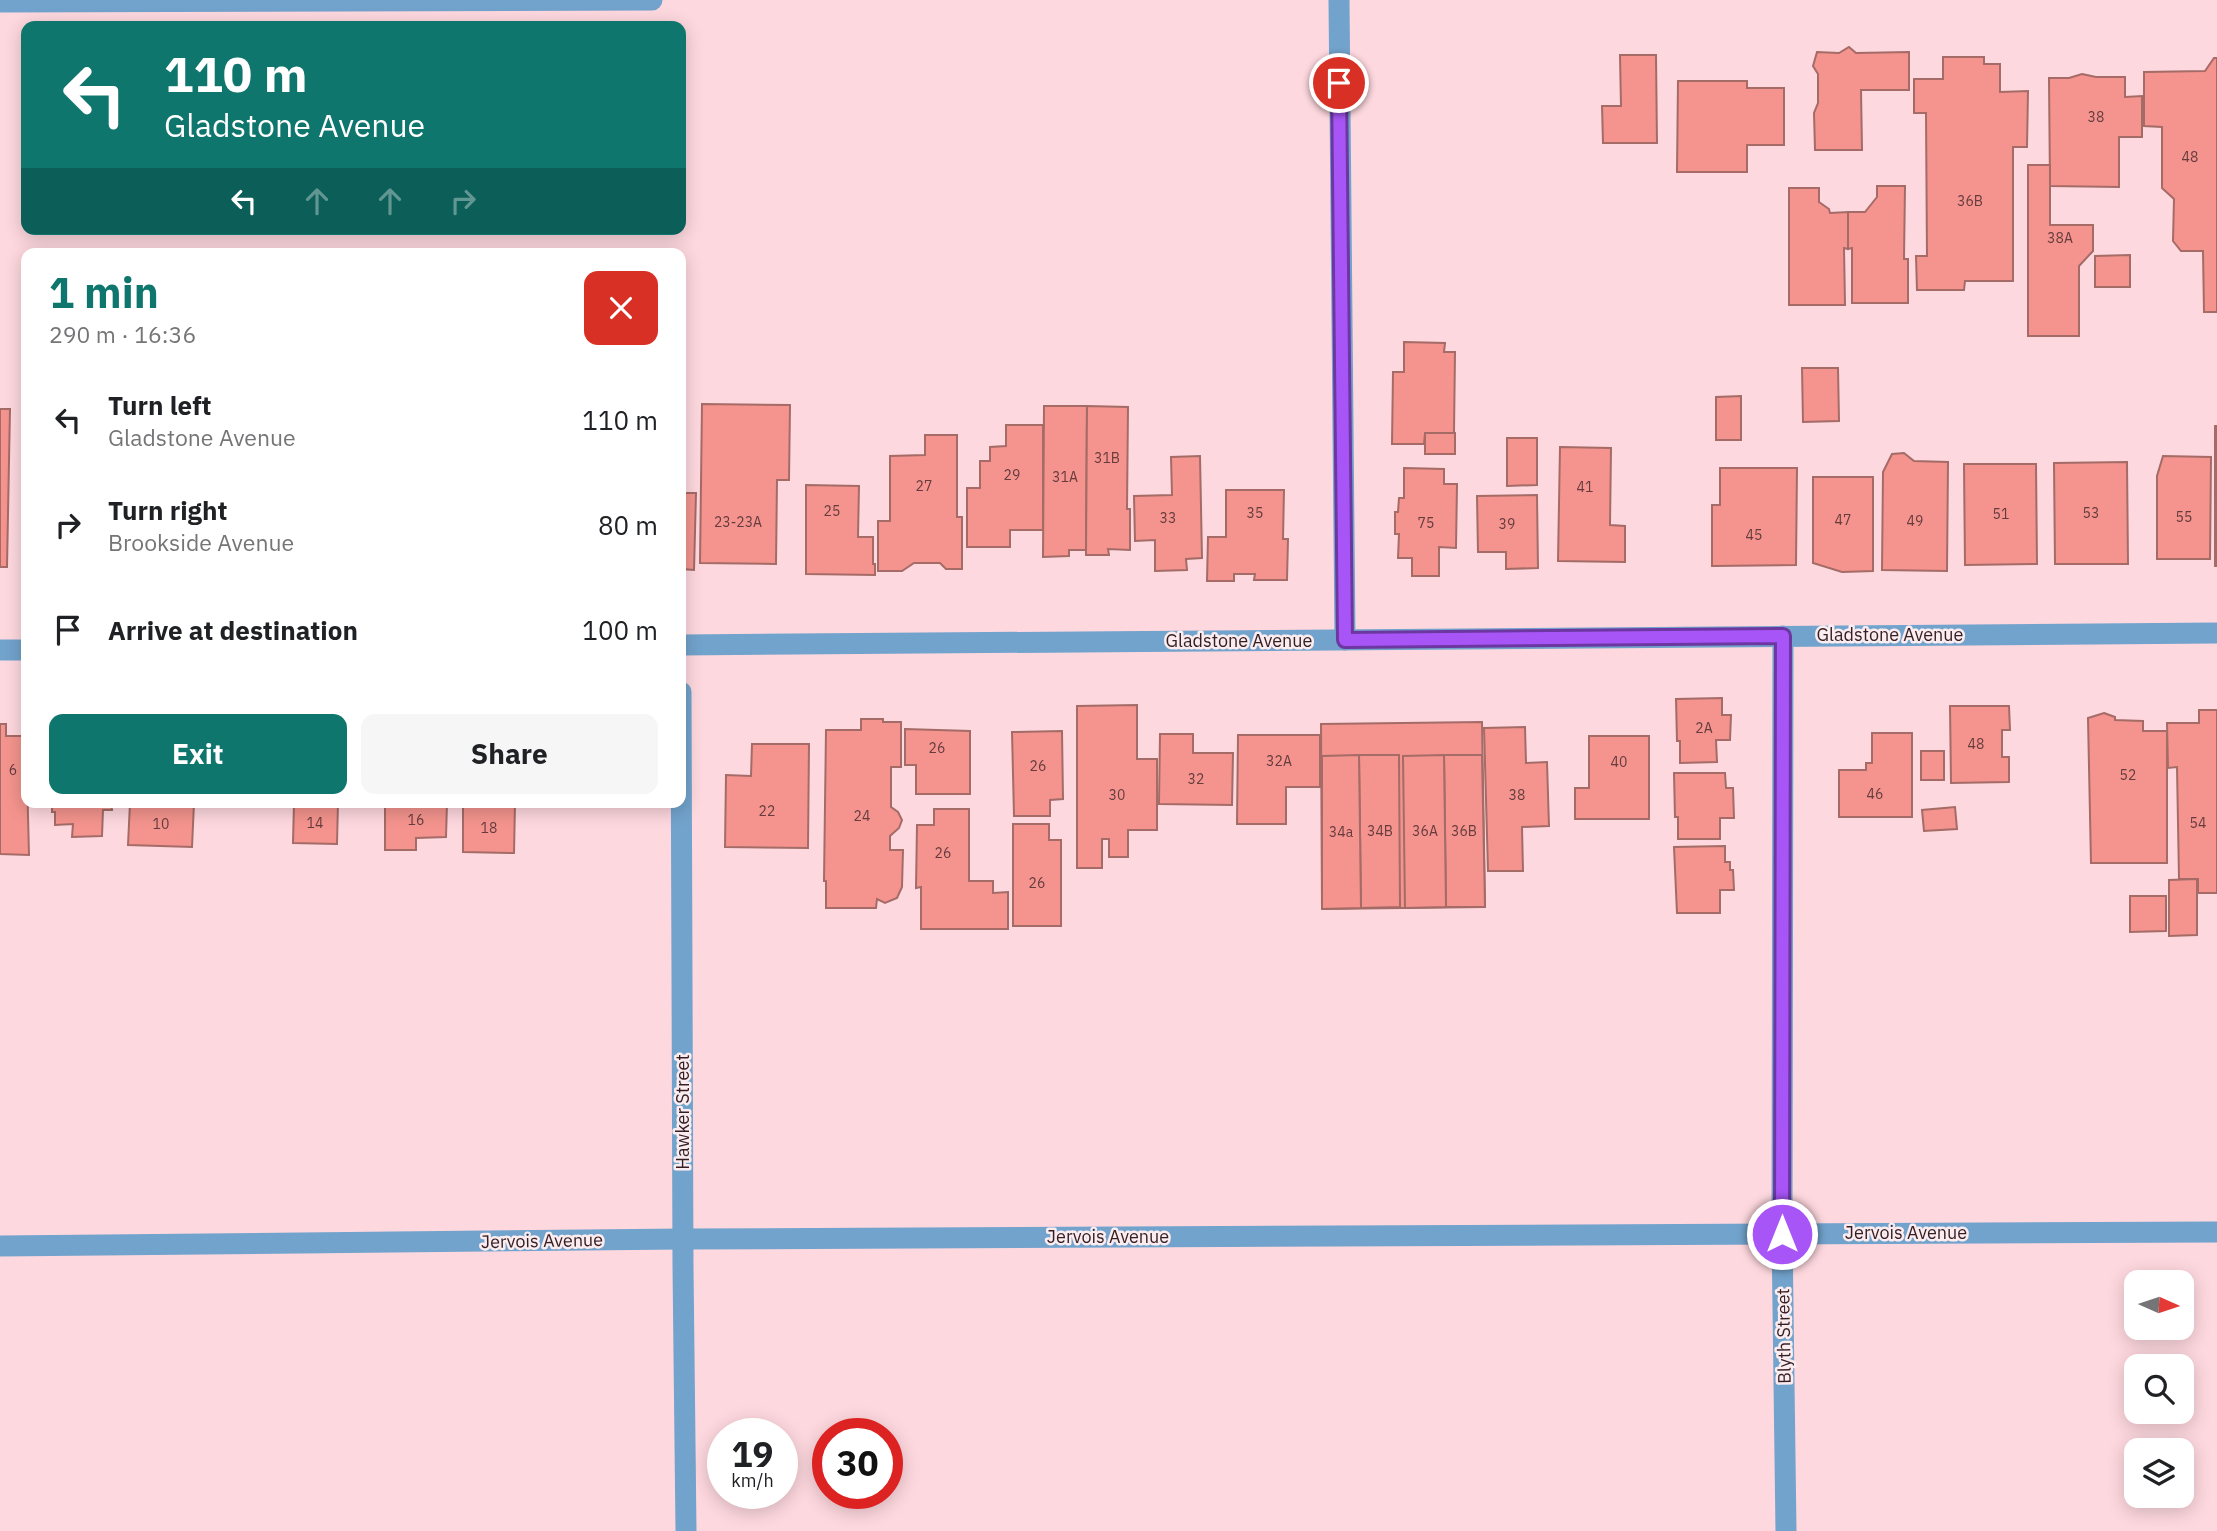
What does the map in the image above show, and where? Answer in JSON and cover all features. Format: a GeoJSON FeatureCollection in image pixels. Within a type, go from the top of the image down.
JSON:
{"type":"FeatureCollection","features":[{"type":"Feature","properties":{"kind":"street"},"geometry":{"type":"LineString","coordinates":[[0,2],[652,0]]}},
{"type":"Feature","properties":{"kind":"street"},"geometry":{"type":"LineString","coordinates":[[1339,0],[1345,640]]}},
{"type":"Feature","properties":{"kind":"street","name":"Gladstone Avenue"},"geometry":{"type":"LineString","coordinates":[[686,645],[2217,633]]}},
{"type":"Feature","properties":{"kind":"street","name":"Blyth Street"},"geometry":{"type":"LineString","coordinates":[[1783,636],[1782,1234],[1786,1531]]}},
{"type":"Feature","properties":{"kind":"street"},"geometry":{"type":"LineString","coordinates":[[0,650],[21,650]]}},
{"type":"Feature","properties":{"kind":"street","name":"Hawker Street"},"geometry":{"type":"LineString","coordinates":[[681,808],[686,1531]]}},
{"type":"Feature","properties":{"kind":"street","name":"Jervois Avenue"},"geometry":{"type":"LineString","coordinates":[[0,1246],[683,1239],[2217,1231]]}},
{"type":"Feature","properties":{"kind":"building"},"geometry":{"type":"Polygon","coordinates":[[[1849,47],[1856,53],[1909,52],[1909,90],[1861,90],[1862,150],[1815,150],[1814,113],[1818,103],[1818,74],[1813,66],[1817,52],[1839,53],[1849,47]]]}},
{"type":"Feature","properties":{"kind":"building"},"geometry":{"type":"Polygon","coordinates":[[[1620,55],[1656,55],[1657,143],[1603,143],[1602,106],[1621,106],[1620,55]]]}},
{"type":"Feature","properties":{"kind":"building"},"geometry":{"type":"Polygon","coordinates":[[[1943,57],[1984,57],[1984,64],[2000,64],[2000,92],[2028,91],[2027,147],[2013,147],[2013,281],[1965,281],[1964,290],[1917,290],[1916,256],[1927,256],[1926,113],[1914,113],[1914,79],[1943,79],[1943,57]]]}},
{"type":"Feature","properties":{"kind":"building"},"geometry":{"type":"Polygon","coordinates":[[[2214,58],[2217,58],[2217,312],[2204,312],[2203,251],[2181,251],[2173,241],[2174,199],[2162,188],[2162,127],[2144,126],[2144,72],[2205,71],[2214,58]]]}},
{"type":"Feature","properties":{"kind":"building"},"geometry":{"type":"Polygon","coordinates":[[[2082,74],[2125,77],[2125,97],[2142,96],[2142,137],[2119,137],[2119,187],[2050,186],[2049,78],[2069,78],[2082,74]]]}},
{"type":"Feature","properties":{"kind":"building"},"geometry":{"type":"Polygon","coordinates":[[[1678,81],[1747,81],[1747,88],[1784,88],[1784,145],[1747,145],[1747,172],[1677,172],[1678,81]]]}},
{"type":"Feature","properties":{"kind":"building"},"geometry":{"type":"Polygon","coordinates":[[[2028,165],[2050,165],[2050,225],[2093,225],[2093,251],[2079,266],[2079,336],[2028,336],[2028,165]]]}},
{"type":"Feature","properties":{"kind":"building"},"geometry":{"type":"Polygon","coordinates":[[[1877,186],[1905,186],[1904,259],[1908,259],[1908,303],[1852,303],[1852,248],[1848,249],[1848,212],[1865,212],[1877,197],[1877,186]]]}},
{"type":"Feature","properties":{"kind":"building"},"geometry":{"type":"Polygon","coordinates":[[[1789,188],[1819,188],[1819,202],[1829,209],[1830,213],[1848,212],[1848,249],[1844,248],[1845,305],[1789,305],[1789,188]]]}},
{"type":"Feature","properties":{"kind":"building"},"geometry":{"type":"Polygon","coordinates":[[[2130,255],[2130,287],[2095,287],[2095,256],[2130,255]]]}},
{"type":"Feature","properties":{"kind":"building"},"geometry":{"type":"Polygon","coordinates":[[[1404,342],[1445,343],[1444,352],[1455,352],[1454,433],[1425,433],[1424,444],[1392,444],[1393,372],[1404,372],[1404,342]]]}},
{"type":"Feature","properties":{"kind":"building"},"geometry":{"type":"Polygon","coordinates":[[[1802,368],[1838,368],[1839,421],[1803,422],[1802,368]]]}},
{"type":"Feature","properties":{"kind":"building"},"geometry":{"type":"Polygon","coordinates":[[[1741,396],[1741,440],[1716,440],[1716,397],[1741,396]]]}},
{"type":"Feature","properties":{"kind":"building"},"geometry":{"type":"Polygon","coordinates":[[[702,404],[790,405],[789,480],[777,480],[776,564],[700,563],[702,404]]]}},
{"type":"Feature","properties":{"kind":"building"},"geometry":{"type":"Polygon","coordinates":[[[1044,406],[1087,406],[1086,550],[1069,550],[1069,556],[1043,557],[1044,406]]]}},
{"type":"Feature","properties":{"kind":"building"},"geometry":{"type":"Polygon","coordinates":[[[1087,406],[1128,407],[1127,509],[1130,509],[1130,550],[1108,549],[1109,555],[1086,555],[1087,406]]]}},
{"type":"Feature","properties":{"kind":"building"},"geometry":{"type":"Polygon","coordinates":[[[0,409],[10,409],[7,567],[0,567],[0,409]]]}},
{"type":"Feature","properties":{"kind":"building"},"geometry":{"type":"Polygon","coordinates":[[[1006,425],[1043,425],[1043,530],[1010,530],[1010,547],[967,547],[967,488],[980,488],[980,461],[990,461],[990,447],[1006,446],[1006,425]]]}},
{"type":"Feature","properties":{"kind":"building"},"geometry":{"type":"Polygon","coordinates":[[[2217,426],[2217,566],[2215,566],[2217,426]]]}},
{"type":"Feature","properties":{"kind":"building"},"geometry":{"type":"Polygon","coordinates":[[[1425,433],[1455,433],[1455,454],[1425,454],[1425,433]]]}},
{"type":"Feature","properties":{"kind":"building"},"geometry":{"type":"Polygon","coordinates":[[[925,435],[957,435],[957,517],[962,517],[962,569],[946,569],[940,563],[914,563],[902,571],[878,571],[878,521],[890,521],[890,456],[925,455],[925,435]]]}},
{"type":"Feature","properties":{"kind":"building"},"geometry":{"type":"Polygon","coordinates":[[[1507,438],[1537,438],[1537,485],[1507,486],[1507,438]]]}},
{"type":"Feature","properties":{"kind":"building"},"geometry":{"type":"Polygon","coordinates":[[[1560,447],[1611,448],[1610,525],[1625,526],[1625,562],[1558,561],[1560,447]]]}},
{"type":"Feature","properties":{"kind":"building"},"geometry":{"type":"Polygon","coordinates":[[[1904,453],[1914,461],[1948,462],[1947,571],[1882,570],[1883,472],[1892,454],[1904,453]]]}},
{"type":"Feature","properties":{"kind":"building"},"geometry":{"type":"Polygon","coordinates":[[[1200,456],[1202,558],[1186,559],[1187,570],[1155,571],[1155,540],[1135,541],[1134,496],[1172,495],[1171,457],[1200,456]]]}},
{"type":"Feature","properties":{"kind":"building"},"geometry":{"type":"Polygon","coordinates":[[[2163,456],[2211,457],[2210,559],[2157,559],[2157,476],[2163,456]]]}},
{"type":"Feature","properties":{"kind":"building"},"geometry":{"type":"Polygon","coordinates":[[[2127,462],[2128,564],[2055,564],[2054,463],[2127,462]]]}},
{"type":"Feature","properties":{"kind":"building"},"geometry":{"type":"Polygon","coordinates":[[[1964,464],[2036,464],[2037,564],[1965,565],[1964,464]]]}},
{"type":"Feature","properties":{"kind":"building"},"geometry":{"type":"Polygon","coordinates":[[[1404,468],[1444,469],[1444,484],[1457,484],[1456,548],[1439,547],[1439,576],[1412,576],[1412,558],[1398,558],[1399,534],[1395,534],[1395,512],[1398,512],[1399,498],[1404,498],[1404,468]]]}},
{"type":"Feature","properties":{"kind":"building"},"geometry":{"type":"Polygon","coordinates":[[[1720,468],[1797,468],[1796,565],[1712,566],[1712,505],[1720,505],[1720,468]]]}},
{"type":"Feature","properties":{"kind":"building"},"geometry":{"type":"Polygon","coordinates":[[[1813,477],[1873,477],[1873,571],[1842,572],[1813,563],[1813,477]]]}},
{"type":"Feature","properties":{"kind":"building"},"geometry":{"type":"Polygon","coordinates":[[[806,485],[859,486],[858,537],[873,537],[875,575],[806,574],[806,485]]]}},
{"type":"Feature","properties":{"kind":"building"},"geometry":{"type":"Polygon","coordinates":[[[1226,490],[1284,490],[1283,539],[1288,539],[1287,580],[1254,580],[1255,574],[1234,574],[1234,581],[1207,581],[1208,537],[1226,537],[1226,490]]]}},
{"type":"Feature","properties":{"kind":"building"},"geometry":{"type":"Polygon","coordinates":[[[686,493],[696,493],[694,570],[686,569],[686,493]]]}},
{"type":"Feature","properties":{"kind":"building"},"geometry":{"type":"Polygon","coordinates":[[[1537,495],[1538,568],[1506,569],[1506,552],[1478,552],[1477,496],[1537,495]]]}},
{"type":"Feature","properties":{"kind":"building"},"geometry":{"type":"Polygon","coordinates":[[[1722,698],[1722,715],[1731,715],[1730,740],[1716,740],[1717,762],[1680,763],[1676,699],[1722,698]]]}},
{"type":"Feature","properties":{"kind":"building"},"geometry":{"type":"Polygon","coordinates":[[[1137,705],[1137,759],[1157,759],[1157,830],[1128,830],[1128,857],[1109,857],[1109,839],[1102,839],[1102,868],[1077,868],[1077,706],[1137,705]]]}},
{"type":"Feature","properties":{"kind":"building"},"geometry":{"type":"Polygon","coordinates":[[[1950,706],[2009,706],[2010,730],[2002,730],[2002,757],[2009,757],[2009,782],[1951,783],[1950,706]]]}},
{"type":"Feature","properties":{"kind":"building"},"geometry":{"type":"Polygon","coordinates":[[[2199,710],[2217,710],[2217,893],[2198,893],[2198,879],[2179,879],[2177,767],[2168,768],[2167,723],[2199,723],[2199,710]]]}},
{"type":"Feature","properties":{"kind":"building"},"geometry":{"type":"Polygon","coordinates":[[[2104,713],[2115,717],[2115,720],[2143,721],[2143,731],[2167,731],[2167,863],[2091,863],[2088,718],[2104,713]]]}},
{"type":"Feature","properties":{"kind":"building"},"geometry":{"type":"Polygon","coordinates":[[[861,719],[901,722],[901,767],[891,767],[891,807],[898,812],[902,820],[899,828],[890,836],[890,850],[903,850],[902,887],[897,898],[885,903],[877,899],[876,908],[826,908],[826,730],[861,730],[861,719]]]}},
{"type":"Feature","properties":{"kind":"building"},"geometry":{"type":"Polygon","coordinates":[[[1482,722],[1485,907],[1322,909],[1321,724],[1482,722]]]}},
{"type":"Feature","properties":{"kind":"building"},"geometry":{"type":"Polygon","coordinates":[[[0,724],[6,724],[6,736],[21,736],[21,808],[28,808],[29,855],[0,854],[0,724]]]}},
{"type":"Feature","properties":{"kind":"building"},"geometry":{"type":"Polygon","coordinates":[[[1525,727],[1526,763],[1547,762],[1549,826],[1522,827],[1523,871],[1488,871],[1484,728],[1525,727]]]}},
{"type":"Feature","properties":{"kind":"building"},"geometry":{"type":"Polygon","coordinates":[[[905,729],[970,731],[970,794],[916,794],[916,765],[905,765],[905,729]]]}},
{"type":"Feature","properties":{"kind":"building"},"geometry":{"type":"Polygon","coordinates":[[[1062,731],[1063,799],[1050,800],[1050,816],[1014,816],[1012,732],[1062,731]]]}},
{"type":"Feature","properties":{"kind":"building"},"geometry":{"type":"Polygon","coordinates":[[[1872,733],[1912,733],[1912,817],[1839,817],[1839,770],[1866,770],[1866,763],[1872,763],[1872,733]]]}},
{"type":"Feature","properties":{"kind":"building"},"geometry":{"type":"Polygon","coordinates":[[[1160,734],[1193,734],[1193,753],[1233,753],[1232,805],[1159,804],[1160,734]]]}},
{"type":"Feature","properties":{"kind":"building"},"geometry":{"type":"Polygon","coordinates":[[[1238,735],[1320,735],[1320,787],[1286,787],[1286,824],[1237,824],[1238,735]]]}},
{"type":"Feature","properties":{"kind":"building"},"geometry":{"type":"Polygon","coordinates":[[[1589,736],[1649,736],[1649,819],[1575,819],[1575,788],[1589,788],[1589,736]]]}},
{"type":"Feature","properties":{"kind":"building"},"geometry":{"type":"Polygon","coordinates":[[[752,744],[809,744],[808,848],[725,847],[726,775],[751,776],[752,744]]]}},
{"type":"Feature","properties":{"kind":"building"},"geometry":{"type":"Polygon","coordinates":[[[1921,751],[1944,751],[1944,780],[1921,780],[1921,751]]]}},
{"type":"Feature","properties":{"kind":"building"},"geometry":{"type":"Polygon","coordinates":[[[1359,755],[1399,755],[1400,907],[1361,908],[1359,755]]]}},
{"type":"Feature","properties":{"kind":"building"},"geometry":{"type":"Polygon","coordinates":[[[1359,755],[1361,908],[1322,909],[1322,756],[1359,755]]]}},
{"type":"Feature","properties":{"kind":"building"},"geometry":{"type":"Polygon","coordinates":[[[1444,755],[1482,755],[1485,907],[1446,907],[1444,755]]]}},
{"type":"Feature","properties":{"kind":"building"},"geometry":{"type":"Polygon","coordinates":[[[1444,755],[1446,907],[1405,908],[1403,756],[1444,755]]]}},
{"type":"Feature","properties":{"kind":"building"},"geometry":{"type":"Polygon","coordinates":[[[1674,773],[1725,773],[1726,788],[1733,788],[1734,818],[1720,818],[1720,839],[1678,839],[1674,773]]]}},
{"type":"Feature","properties":{"kind":"building"},"geometry":{"type":"Polygon","coordinates":[[[1955,807],[1957,829],[1924,831],[1922,810],[1955,807]]]}},
{"type":"Feature","properties":{"kind":"building"},"geometry":{"type":"Polygon","coordinates":[[[52,808],[112,810],[103,810],[102,836],[72,837],[73,824],[55,825],[55,812],[52,812],[52,808]]]}},
{"type":"Feature","properties":{"kind":"building"},"geometry":{"type":"Polygon","coordinates":[[[130,808],[194,808],[192,847],[128,845],[130,808]]]}},
{"type":"Feature","properties":{"kind":"building"},"geometry":{"type":"Polygon","coordinates":[[[294,808],[338,808],[337,844],[293,843],[294,808]]]}},
{"type":"Feature","properties":{"kind":"building"},"geometry":{"type":"Polygon","coordinates":[[[385,808],[447,808],[446,837],[416,838],[416,850],[385,850],[385,808]]]}},
{"type":"Feature","properties":{"kind":"building"},"geometry":{"type":"Polygon","coordinates":[[[463,808],[515,808],[514,853],[463,852],[463,808]]]}},
{"type":"Feature","properties":{"kind":"building"},"geometry":{"type":"Polygon","coordinates":[[[934,809],[969,809],[969,881],[993,881],[993,893],[1008,892],[1008,929],[921,929],[921,887],[916,888],[917,825],[934,825],[934,809]]]}},
{"type":"Feature","properties":{"kind":"building"},"geometry":{"type":"Polygon","coordinates":[[[1013,824],[1049,824],[1049,840],[1061,840],[1061,926],[1013,926],[1013,824]]]}},
{"type":"Feature","properties":{"kind":"building"},"geometry":{"type":"Polygon","coordinates":[[[1725,846],[1725,862],[1730,862],[1730,870],[1733,870],[1734,890],[1720,890],[1720,913],[1677,913],[1674,847],[1725,846]]]}},
{"type":"Feature","properties":{"kind":"building"},"geometry":{"type":"Polygon","coordinates":[[[2197,879],[2197,935],[2169,936],[2169,880],[2197,879]]]}},
{"type":"Feature","properties":{"kind":"building"},"geometry":{"type":"Polygon","coordinates":[[[2130,896],[2166,896],[2166,931],[2130,932],[2130,896]]]}},
{"type":"Feature","properties":{"kind":"route"},"geometry":{"type":"LineString","coordinates":[[1339,83],[1345,640],[1783,636],[1782,1234]]}}]}
